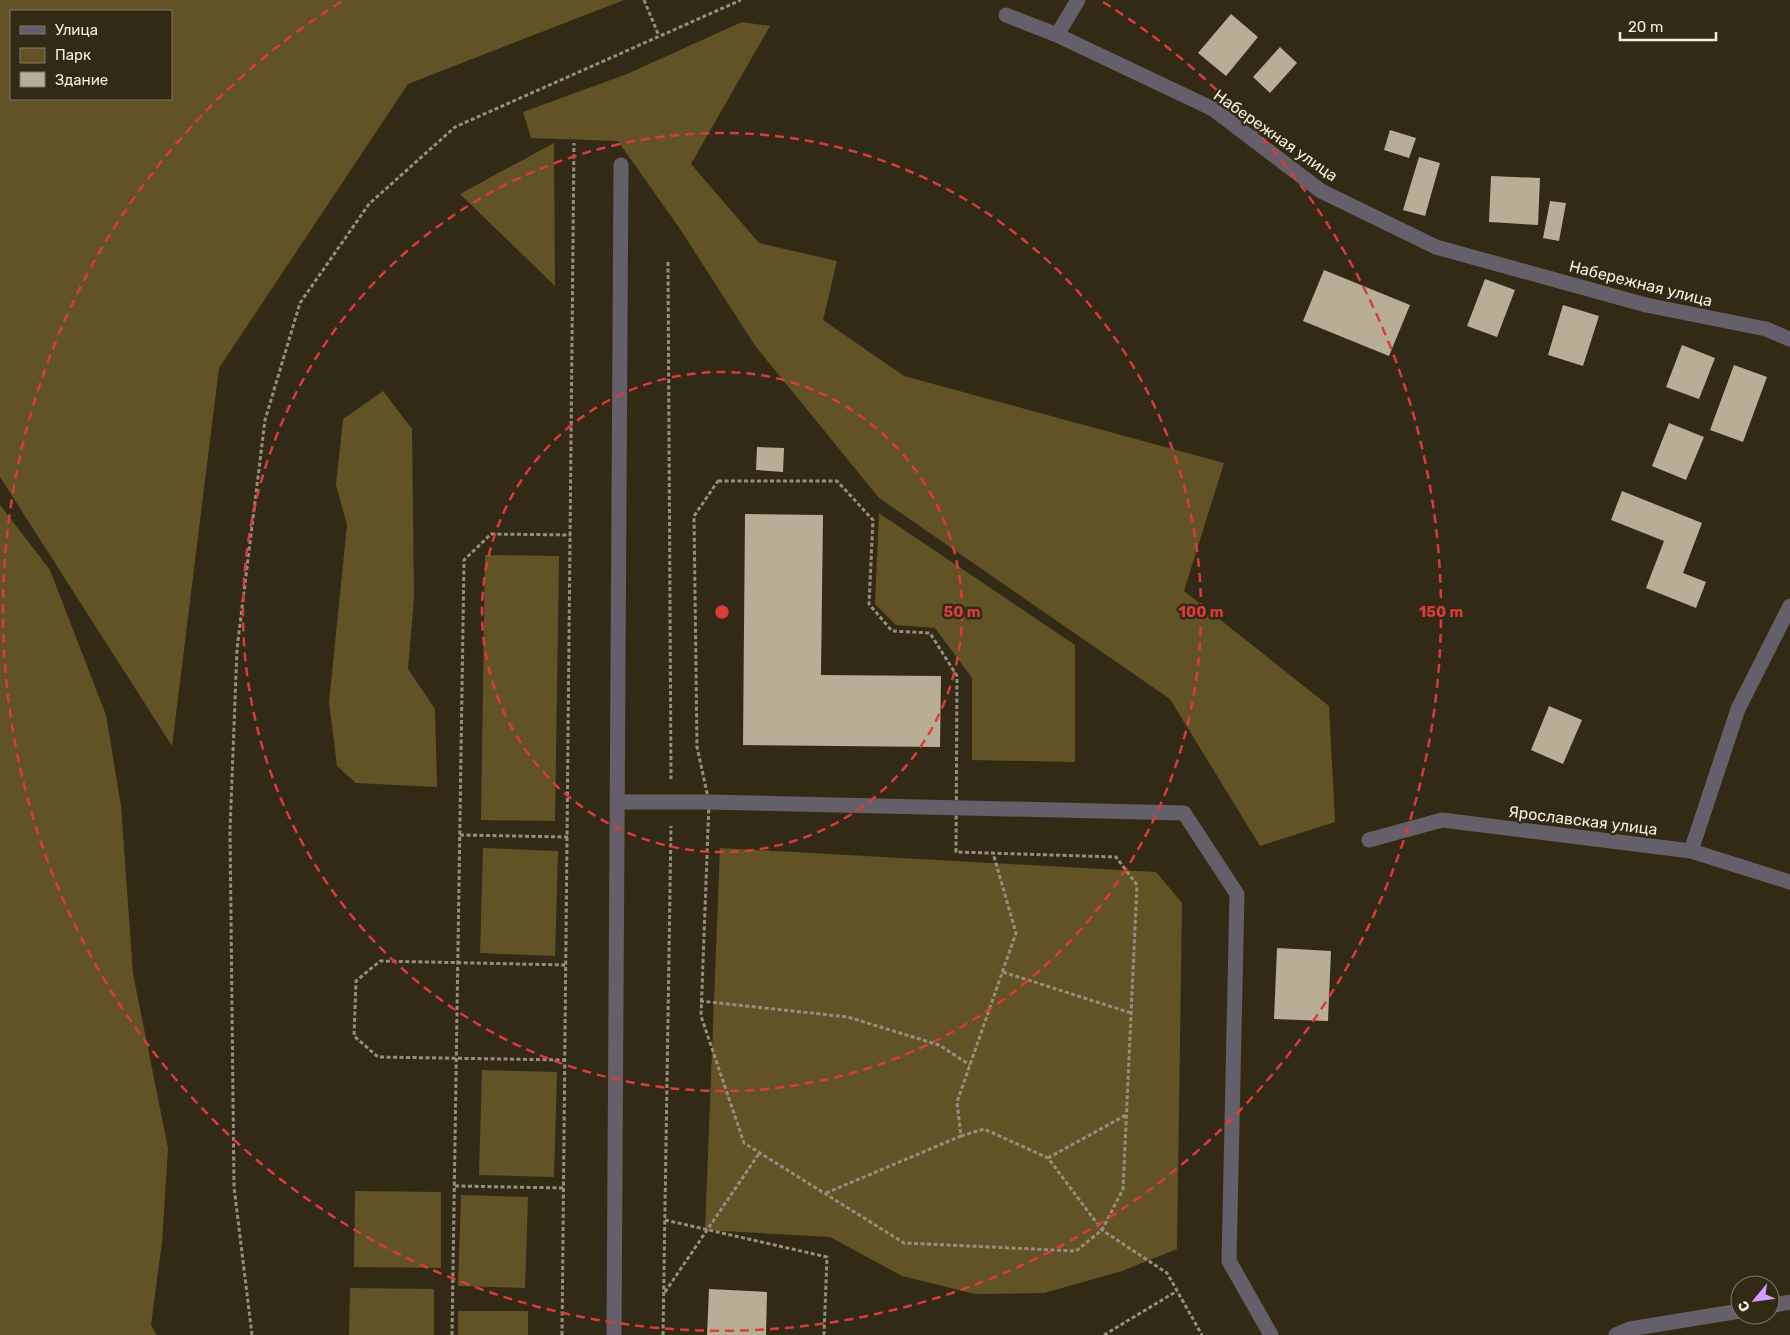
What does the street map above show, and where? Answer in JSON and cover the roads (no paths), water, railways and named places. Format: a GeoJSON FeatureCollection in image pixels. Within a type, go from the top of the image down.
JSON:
{"type":"FeatureCollection","features":[{"type":"Feature","properties":{"kind":"street"},"geometry":{"type":"LineString","coordinates":[[1057,35],[1078,0]]}},
{"type":"Feature","properties":{"kind":"street","name":"Набережная улица"},"geometry":{"type":"LineString","coordinates":[[1006,15],[1057,35],[1213,109],[1321,191],[1436,247],[1646,305],[1766,329],[1790,339]]}},
{"type":"Feature","properties":{"kind":"street"},"geometry":{"type":"LineString","coordinates":[[614,1335],[621,165]]}},
{"type":"Feature","properties":{"kind":"street"},"geometry":{"type":"LineString","coordinates":[[1691,851],[1738,709],[1790,606]]}},
{"type":"Feature","properties":{"kind":"street"},"geometry":{"type":"LineString","coordinates":[[617,802],[709,802],[1184,813],[1237,894],[1229,1261],[1270,1335]]}},
{"type":"Feature","properties":{"kind":"street","name":"Ярославская улица"},"geometry":{"type":"LineString","coordinates":[[1369,840],[1442,820],[1691,851],[1790,882]]}},
{"type":"Feature","properties":{"kind":"street"},"geometry":{"type":"LineString","coordinates":[[1616,1335],[1630,1329],[1730,1313]]}}]}
